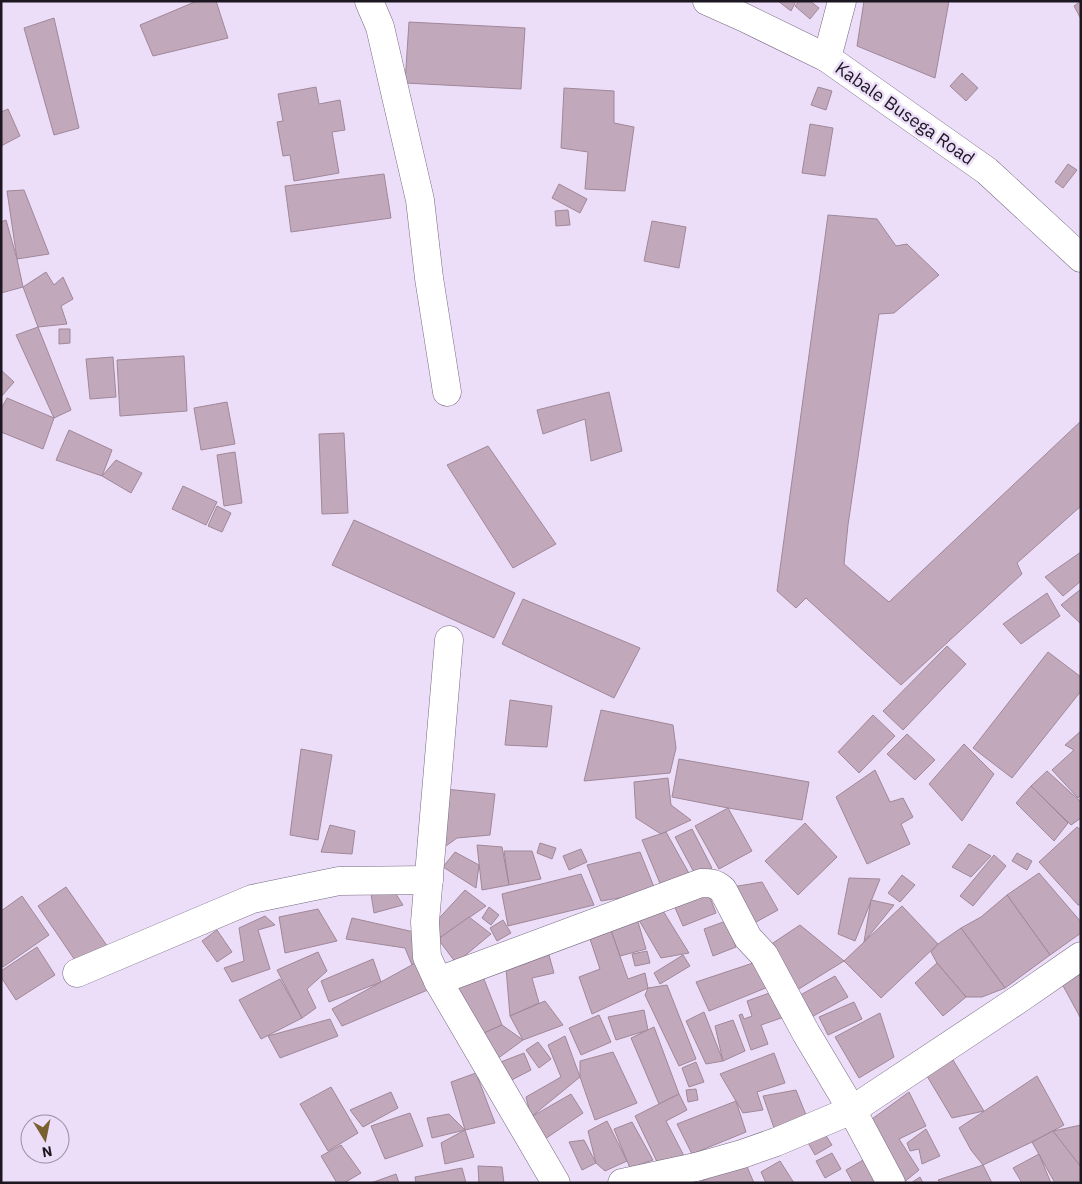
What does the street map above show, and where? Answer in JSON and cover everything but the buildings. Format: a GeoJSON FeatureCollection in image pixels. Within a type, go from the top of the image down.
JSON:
{"type":"FeatureCollection","features":[{"type":"Feature","properties":{"kind":"street"},"geometry":{"type":"LineString","coordinates":[[369,1],[380,27],[420,200],[429,278],[447,392]]}},
{"type":"Feature","properties":{"kind":"street","name":"Kabale Busega Road"},"geometry":{"type":"LineString","coordinates":[[707,1],[827,58],[987,172],[1081,258]]}},
{"type":"Feature","properties":{"kind":"street"},"geometry":{"type":"LineString","coordinates":[[827,58],[842,1]]}},
{"type":"Feature","properties":{"kind":"street"},"geometry":{"type":"LineString","coordinates":[[449,640],[424,922],[427,957],[438,981],[556,1183]]}},
{"type":"Feature","properties":{"kind":"street"},"geometry":{"type":"LineString","coordinates":[[77,973],[252,899],[340,880],[428,880]]}},
{"type":"Feature","properties":{"kind":"street"},"geometry":{"type":"LineString","coordinates":[[438,981],[701,883],[718,885],[748,938],[764,955],[806,1033],[852,1110],[892,1183]]}},
{"type":"Feature","properties":{"kind":"street"},"geometry":{"type":"LineString","coordinates":[[622,1183],[696,1167],[742,1154],[852,1110],[1081,956]]}}]}
